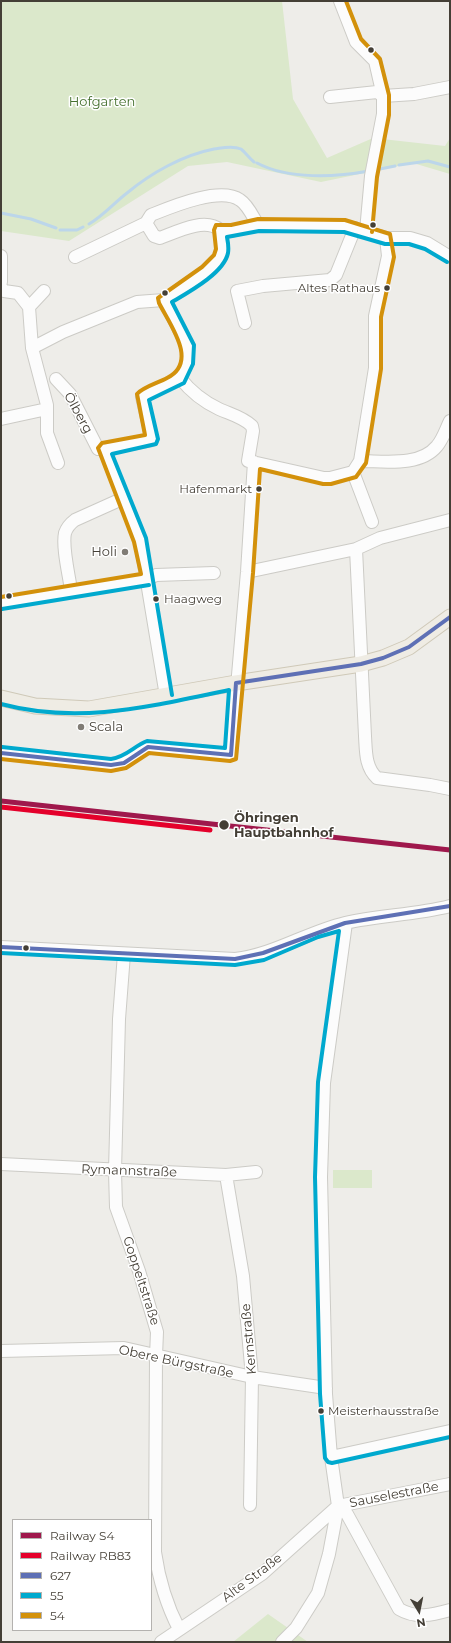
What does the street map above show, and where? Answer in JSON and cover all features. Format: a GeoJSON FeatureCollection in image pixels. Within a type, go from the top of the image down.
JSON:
{"type":"FeatureCollection","features":[{"type":"Feature","properties":{"kind":"main road"},"geometry":{"type":"LineString","coordinates":[[1,706],[10,708],[35,706],[89,709],[236,683],[361,664],[383,658],[409,647],[450,617]]}},
{"type":"Feature","properties":{"kind":"main road"},"geometry":{"type":"LineString","coordinates":[[1,698],[35,706]]}},
{"type":"Feature","properties":{"kind":"street"},"geometry":{"type":"LineString","coordinates":[[245,324],[237,291],[263,286],[330,280],[336,275],[360,230],[383,114],[383,96],[375,61],[356,42],[340,1]]}},
{"type":"Feature","properties":{"kind":"street"},"geometry":{"type":"LineString","coordinates":[[330,96],[377,92],[383,96],[414,94],[450,87]]}},
{"type":"Feature","properties":{"kind":"street"},"geometry":{"type":"LineString","coordinates":[[75,257],[146,223],[151,215],[176,205],[198,199],[223,195],[238,198],[244,203],[258,225]]}},
{"type":"Feature","properties":{"kind":"street"},"geometry":{"type":"LineString","coordinates":[[146,223],[154,236],[160,238],[201,225],[209,225],[220,230],[231,231],[258,225],[300,225],[360,230],[386,238],[410,238],[427,243],[450,257]]}},
{"type":"Feature","properties":{"kind":"street"},"geometry":{"type":"LineString","coordinates":[[32,348],[63,332],[137,302],[164,300],[208,270],[218,261],[222,253],[220,230]]}},
{"type":"Feature","properties":{"kind":"street"},"geometry":{"type":"LineString","coordinates":[[372,522],[356,467],[375,368],[375,316],[388,256],[386,238]]}},
{"type":"Feature","properties":{"kind":"street"},"geometry":{"type":"LineString","coordinates":[[1,256],[1,282]]}},
{"type":"Feature","properties":{"kind":"street"},"geometry":{"type":"LineString","coordinates":[[1,287],[4,291],[18,294],[29,307],[32,348],[47,409],[47,433],[58,463]]}},
{"type":"Feature","properties":{"kind":"street"},"geometry":{"type":"LineString","coordinates":[[29,307],[44,291]]}},
{"type":"Feature","properties":{"kind":"street"},"geometry":{"type":"LineString","coordinates":[[101,449],[152,440],[142,397],[180,378],[187,363],[188,347],[164,300]]}},
{"type":"Feature","properties":{"kind":"street"},"geometry":{"type":"LineString","coordinates":[[1,753],[111,765],[123,765],[131,760],[140,750],[148,747],[231,755],[236,683],[247,572],[253,431],[252,426],[248,422],[202,400],[191,392],[180,378]]}},
{"type":"Feature","properties":{"kind":"street","name":"Ölberg"},"geometry":{"type":"LineString","coordinates":[[56,379],[70,394],[101,449],[124,498],[140,540],[148,579],[166,696]]}},
{"type":"Feature","properties":{"kind":"street"},"geometry":{"type":"LineString","coordinates":[[1,419],[47,409]]}},
{"type":"Feature","properties":{"kind":"street"},"geometry":{"type":"LineString","coordinates":[[251,461],[324,478],[330,478],[356,467],[423,458],[439,445],[450,421]]}},
{"type":"Feature","properties":{"kind":"street"},"geometry":{"type":"LineString","coordinates":[[71,590],[65,548],[65,533],[69,525],[75,520],[124,498]]}},
{"type":"Feature","properties":{"kind":"street"},"geometry":{"type":"LineString","coordinates":[[247,572],[356,549],[380,538],[450,520]]}},
{"type":"Feature","properties":{"kind":"street"},"geometry":{"type":"LineString","coordinates":[[356,549],[366,755],[372,774],[377,778],[384,780],[430,785],[450,790]]}},
{"type":"Feature","properties":{"kind":"street"},"geometry":{"type":"LineString","coordinates":[[1,603],[71,590],[148,579],[156,575],[214,573]]}},
{"type":"Feature","properties":{"kind":"street"},"geometry":{"type":"LineString","coordinates":[[1,947],[204,959],[249,958],[316,931],[346,923],[434,910],[450,906]]}},
{"type":"Feature","properties":{"kind":"street"},"geometry":{"type":"LineString","coordinates":[[282,1642],[296,1628],[318,1592],[329,1554],[338,1506],[331,1457],[326,1388],[322,1177],[324,1083],[346,923]]}},
{"type":"Feature","properties":{"kind":"street","name":"Goppeltstraße"},"geometry":{"type":"LineString","coordinates":[[124,954],[119,1019],[115,1171],[116,1207],[157,1332],[155,1552],[159,1582],[170,1613],[179,1629]]}},
{"type":"Feature","properties":{"kind":"street","name":"Rymannstraße"},"geometry":{"type":"LineString","coordinates":[[1,1164],[115,1171],[226,1175],[256,1172]]}},
{"type":"Feature","properties":{"kind":"street","name":"Kernstraße"},"geometry":{"type":"LineString","coordinates":[[226,1175],[243,1276],[252,1378],[250,1504]]}},
{"type":"Feature","properties":{"kind":"street","name":"Obere Bürgstraße"},"geometry":{"type":"LineString","coordinates":[[1,1351],[124,1348],[252,1378],[326,1388]]}},
{"type":"Feature","properties":{"kind":"street"},"geometry":{"type":"LineString","coordinates":[[331,1457],[448,1432]]}},
{"type":"Feature","properties":{"kind":"street","name":"Sauselestraße"},"geometry":{"type":"LineString","coordinates":[[338,1506],[450,1484]]}},
{"type":"Feature","properties":{"kind":"street"},"geometry":{"type":"LineString","coordinates":[[338,1506],[347,1514],[399,1609],[409,1615],[428,1616],[450,1610]]}},
{"type":"Feature","properties":{"kind":"street","name":"Alte Straße"},"geometry":{"type":"LineString","coordinates":[[161,1642],[262,1574],[338,1506]]}},
{"type":"Feature","properties":{"kind":"green space","name":"Hofgarten"},"geometry":{"type":"Polygon","coordinates":[[[1,1],[282,1],[293,99],[327,158],[373,138],[445,146],[450,138],[450,174],[413,163],[321,182],[227,162],[188,166],[69,241],[1,231],[1,1]]]}},
{"type":"Feature","properties":{"kind":"green space"},"geometry":{"type":"Polygon","coordinates":[[[333,1170],[372,1170],[372,1188],[333,1188],[333,1170]]]}},
{"type":"Feature","properties":{"kind":"green space"},"geometry":{"type":"Polygon","coordinates":[[[268,1614],[308,1642],[233,1642],[268,1614]]]}},
{"type":"Feature","properties":{"kind":"waterway"},"geometry":{"type":"LineString","coordinates":[[89,224],[136,186],[179,160],[214,149],[234,147],[241,149],[254,162]]}},
{"type":"Feature","properties":{"kind":"waterway"},"geometry":{"type":"LineString","coordinates":[[399,165],[428,161],[450,167]]}},
{"type":"Feature","properties":{"kind":"waterway"},"geometry":{"type":"LineString","coordinates":[[257,163],[283,172],[298,175],[327,176],[369,171]]}},
{"type":"Feature","properties":{"kind":"waterway"},"geometry":{"type":"LineString","coordinates":[[375,170],[395,166]]}},
{"type":"Feature","properties":{"kind":"waterway"},"geometry":{"type":"LineString","coordinates":[[1,213],[31,219],[56,228]]}},
{"type":"Feature","properties":{"kind":"waterway"},"geometry":{"type":"LineString","coordinates":[[60,230],[77,230],[83,227]]}},
{"type":"Feature","properties":{"kind":"rail line","name":"S4"},"geometry":{"type":"LineString","coordinates":[[1,801],[450,850]]}},
{"type":"Feature","properties":{"kind":"rail line","name":"RB83"},"geometry":{"type":"LineString","coordinates":[[1,807],[210,830]]}},
{"type":"Feature","properties":{"kind":"transit line","name":"54"},"geometry":{"type":"LineString","coordinates":[[346,1],[361,39],[380,59],[389,95],[389,115],[377,177],[372,232]]}},
{"type":"Feature","properties":{"kind":"transit line","name":"54"},"geometry":{"type":"LineString","coordinates":[[1,597],[141,574],[134,542],[98,448],[102,443],[145,435],[137,394],[147,387],[167,378],[176,371],[181,363],[179,343],[175,332],[159,303],[158,298],[202,267],[214,255],[216,249],[214,230],[216,225],[231,225],[258,219],[345,220],[390,234],[394,257],[381,317],[381,369],[366,463],[356,477],[331,484],[323,484],[260,469],[253,573],[236,759],[230,761],[149,753],[126,768],[111,771],[1,759]]}},
{"type":"Feature","properties":{"kind":"transit line","name":"55"},"geometry":{"type":"LineString","coordinates":[[172,695],[146,538],[112,454],[156,444],[158,439],[149,400],[184,383],[193,364],[194,345],[172,302],[205,281],[220,268],[228,253],[227,237],[259,231],[344,232],[385,244],[409,244],[425,249],[447,262]]}},
{"type":"Feature","properties":{"kind":"transit line","name":"55"},"geometry":{"type":"LineString","coordinates":[[2,609],[149,585]]}},
{"type":"Feature","properties":{"kind":"transit line","name":"627"},"geometry":{"type":"LineString","coordinates":[[236,683],[361,664],[383,658],[409,647],[450,617]]}},
{"type":"Feature","properties":{"kind":"transit line","name":"627"},"geometry":{"type":"LineString","coordinates":[[231,755],[236,683]]}},
{"type":"Feature","properties":{"kind":"transit line","name":"55"},"geometry":{"type":"LineString","coordinates":[[1,704],[30,710],[59,713],[87,713],[143,707],[229,690],[225,748],[147,741],[126,754],[111,759],[2,747]]}},
{"type":"Feature","properties":{"kind":"transit line","name":"627"},"geometry":{"type":"LineString","coordinates":[[1,753],[111,765],[124,763],[148,747],[231,755]]}},
{"type":"Feature","properties":{"kind":"transit line","name":"627"},"geometry":{"type":"LineString","coordinates":[[1,947],[235,959],[263,953],[345,923],[450,906]]}},
{"type":"Feature","properties":{"kind":"transit line","name":"55"},"geometry":{"type":"LineString","coordinates":[[1,953],[235,965],[264,960],[318,937],[339,931],[318,1082],[315,1177],[320,1394],[325,1458],[328,1462],[332,1463],[450,1437]]}},
{"type":"Feature","properties":{"kind":"place","name":"Altes Rathaus"},"geometry":{"type":"Point","coordinates":[387,288]}},
{"type":"Feature","properties":{"kind":"place","name":"Hafenmarkt"},"geometry":{"type":"Point","coordinates":[259,489]}},
{"type":"Feature","properties":{"kind":"place","name":"Holi"},"geometry":{"type":"Point","coordinates":[125,552]}},
{"type":"Feature","properties":{"kind":"place","name":"Haagweg"},"geometry":{"type":"Point","coordinates":[156,599]}},
{"type":"Feature","properties":{"kind":"place","name":"Scala"},"geometry":{"type":"Point","coordinates":[81,727]}},
{"type":"Feature","properties":{"kind":"place","name":"Öhringen Hauptbahnhof"},"geometry":{"type":"Point","coordinates":[224,825]}},
{"type":"Feature","properties":{"kind":"place","name":"Meisterhausstraße"},"geometry":{"type":"Point","coordinates":[321,1411]}}]}
